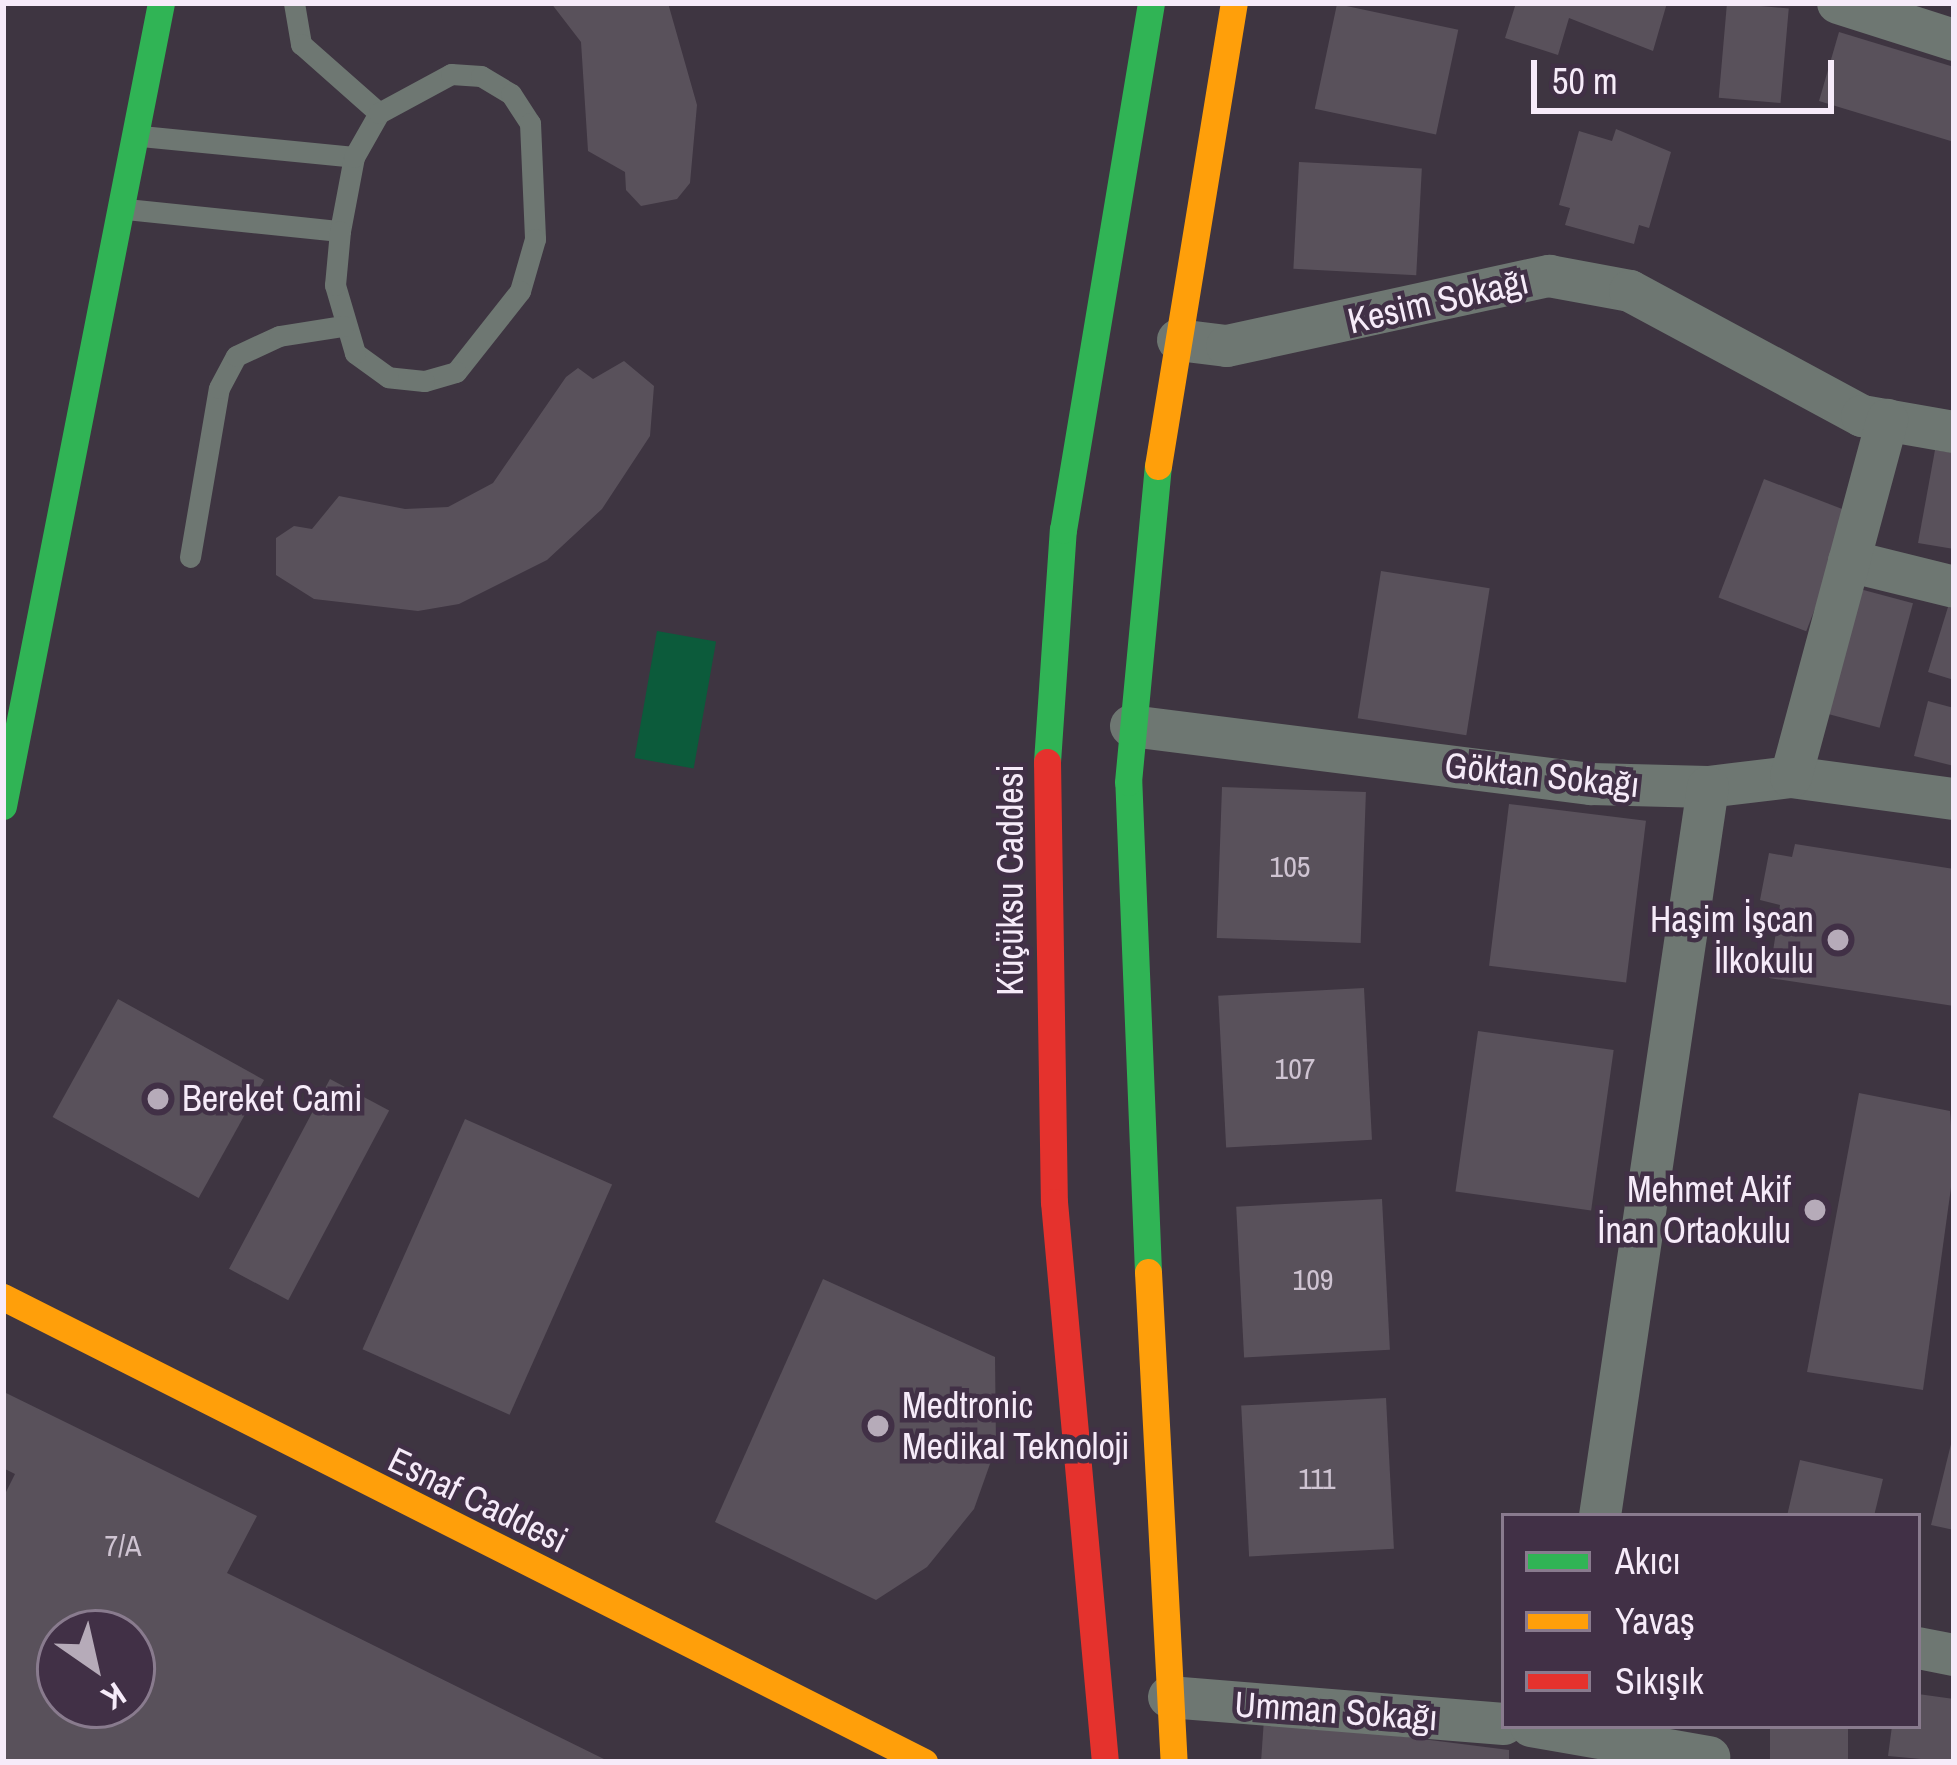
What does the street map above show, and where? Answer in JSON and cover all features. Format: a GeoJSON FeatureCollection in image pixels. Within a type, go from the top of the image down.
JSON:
{"type":"FeatureCollection","features":[{"type":"Feature","properties":{"kind":"main road"},"geometry":{"type":"LineString","coordinates":[[3,806],[126,209],[134,135],[161,3]]}},
{"type":"Feature","properties":{"kind":"main road","name":"Küçüksu Caddesi"},"geometry":{"type":"LineString","coordinates":[[1106,1762],[1054,1202],[1047,764],[1063,530],[1151,3]]}},
{"type":"Feature","properties":{"kind":"main road"},"geometry":{"type":"LineString","coordinates":[[1174,1762],[1129,929],[1131,726],[1178,340],[1234,3]]}},
{"type":"Feature","properties":{"kind":"main road","name":"Esnaf Caddesi"},"geometry":{"type":"LineString","coordinates":[[3,1302],[924,1762]]}},
{"type":"Feature","properties":{"kind":"street"},"geometry":{"type":"LineString","coordinates":[[1838,3],[1954,40]]}},
{"type":"Feature","properties":{"kind":"street","name":"Kesim Sokağı"},"geometry":{"type":"LineString","coordinates":[[1178,340],[1227,346],[1549,276],[1630,291],[1862,416],[1954,432]]}},
{"type":"Feature","properties":{"kind":"street"},"geometry":{"type":"LineString","coordinates":[[1791,777],[1887,420]]}},
{"type":"Feature","properties":{"kind":"street"},"geometry":{"type":"LineString","coordinates":[[1849,561],[1954,587]]}},
{"type":"Feature","properties":{"kind":"street","name":"Göktan Sokağı"},"geometry":{"type":"LineString","coordinates":[[1131,726],[1591,784],[1708,787],[1791,777],[1954,799]]}},
{"type":"Feature","properties":{"kind":"street"},"geometry":{"type":"LineString","coordinates":[[1600,1513],[1708,787]]}},
{"type":"Feature","properties":{"kind":"street"},"geometry":{"type":"LineString","coordinates":[[1921,1649],[1954,1655]]}},
{"type":"Feature","properties":{"kind":"street","name":"Umman Sokağı"},"geometry":{"type":"LineString","coordinates":[[1169,1697],[1501,1724]]}},
{"type":"Feature","properties":{"kind":"street"},"geometry":{"type":"LineString","coordinates":[[1570,1729],[1711,1748]]}},
{"type":"Feature","properties":{"kind":"lane"},"geometry":{"type":"LineString","coordinates":[[294,3],[302,44],[379,113]]}},
{"type":"Feature","properties":{"kind":"lane"},"geometry":{"type":"LineString","coordinates":[[451,74],[481,76],[511,94],[530,123],[535,239],[520,291],[457,372],[424,381],[388,377],[355,353],[343,326],[335,285],[354,157],[379,113],[451,74]]}},
{"type":"Feature","properties":{"kind":"lane"},"geometry":{"type":"LineString","coordinates":[[134,135],[354,157]]}},
{"type":"Feature","properties":{"kind":"lane"},"geometry":{"type":"LineString","coordinates":[[126,209],[340,231]]}},
{"type":"Feature","properties":{"kind":"lane"},"geometry":{"type":"LineString","coordinates":[[190,557],[219,388],[236,356],[279,336],[343,326]]}},
{"type":"Feature","properties":{"kind":"shaded area"},"geometry":{"type":"Polygon","coordinates":[[[657,631],[716,641],[694,768],[635,758],[657,631]]]}},
{"type":"Feature","properties":{"kind":"building"},"geometry":{"type":"Polygon","coordinates":[[[551,3],[668,3],[697,105],[690,183],[677,199],[641,206],[626,190],[625,172],[588,151],[581,42],[551,3]]]}},
{"type":"Feature","properties":{"kind":"building"},"geometry":{"type":"Polygon","coordinates":[[[1516,3],[1667,3],[1653,51],[1569,18],[1558,55],[1505,38],[1516,3]]]}},
{"type":"Feature","properties":{"kind":"building"},"geometry":{"type":"Polygon","coordinates":[[[1727,3],[1789,8],[1780,103],[1719,98],[1727,3]]]}},
{"type":"Feature","properties":{"kind":"building"},"geometry":{"type":"Polygon","coordinates":[[[1337,4],[1458,30],[1436,134],[1315,109],[1337,4]]]}},
{"type":"Feature","properties":{"kind":"building"},"geometry":{"type":"Polygon","coordinates":[[[1839,32],[1954,67],[1954,142],[1819,101],[1839,32]]]}},
{"type":"Feature","properties":{"kind":"building"},"geometry":{"type":"Polygon","coordinates":[[[1616,129],[1671,152],[1649,228],[1639,225],[1634,244],[1565,225],[1570,208],[1559,205],[1579,131],[1612,141],[1616,129]]]}},
{"type":"Feature","properties":{"kind":"building"},"geometry":{"type":"Polygon","coordinates":[[[1299,162],[1422,168],[1416,275],[1293,269],[1299,162]]]}},
{"type":"Feature","properties":{"kind":"building"},"geometry":{"type":"Polygon","coordinates":[[[624,361],[654,386],[650,436],[602,509],[547,560],[459,604],[418,611],[314,599],[276,575],[276,538],[294,526],[312,529],[339,496],[405,509],[448,507],[493,483],[566,377],[578,368],[593,379],[624,361]]]}},
{"type":"Feature","properties":{"kind":"building"},"geometry":{"type":"Polygon","coordinates":[[[1935,450],[1954,453],[1954,549],[1918,543],[1935,450]]]}},
{"type":"Feature","properties":{"kind":"building"},"geometry":{"type":"Polygon","coordinates":[[[1764,479],[1852,513],[1806,631],[1718,598],[1764,479]]]}},
{"type":"Feature","properties":{"kind":"building"},"geometry":{"type":"Polygon","coordinates":[[[1381,571],[1490,588],[1466,735],[1358,718],[1381,571]]]}},
{"type":"Feature","properties":{"kind":"building"},"geometry":{"type":"Polygon","coordinates":[[[1856,588],[1913,603],[1880,728],[1823,713],[1856,588]]]}},
{"type":"Feature","properties":{"kind":"building"},"geometry":{"type":"Polygon","coordinates":[[[1948,607],[1954,609],[1954,680],[1928,672],[1948,607]]]}},
{"type":"Feature","properties":{"kind":"building"},"geometry":{"type":"Polygon","coordinates":[[[1928,701],[1954,708],[1954,766],[1914,756],[1928,701]]]}},
{"type":"Feature","properties":{"kind":"building"},"geometry":{"type":"Polygon","coordinates":[[[1222,787],[1366,792],[1361,943],[1217,938],[1222,787]]]}},
{"type":"Feature","properties":{"kind":"building"},"geometry":{"type":"Polygon","coordinates":[[[1509,804],[1646,821],[1626,983],[1489,966],[1509,804]]]}},
{"type":"Feature","properties":{"kind":"building"},"geometry":{"type":"Polygon","coordinates":[[[1795,844],[1954,869],[1954,1006],[1769,978],[1780,905],[1760,900],[1769,853],[1792,857],[1795,844]]]}},
{"type":"Feature","properties":{"kind":"building"},"geometry":{"type":"Polygon","coordinates":[[[1364,988],[1372,1140],[1226,1147],[1218,996],[1364,988]]]}},
{"type":"Feature","properties":{"kind":"building","name":"Bereket Cami"},"geometry":{"type":"Polygon","coordinates":[[[118,999],[264,1080],[199,1198],[53,1117],[118,999]]]}},
{"type":"Feature","properties":{"kind":"building"},"geometry":{"type":"Polygon","coordinates":[[[1478,1031],[1614,1050],[1591,1210],[1455,1191],[1478,1031]]]}},
{"type":"Feature","properties":{"kind":"building"},"geometry":{"type":"Polygon","coordinates":[[[330,1079],[389,1110],[288,1300],[229,1269],[330,1079]]]}},
{"type":"Feature","properties":{"kind":"building"},"geometry":{"type":"Polygon","coordinates":[[[1859,1093],[1950,1111],[1954,1166],[1923,1390],[1807,1372],[1859,1093]]]}},
{"type":"Feature","properties":{"kind":"building"},"geometry":{"type":"Polygon","coordinates":[[[465,1119],[612,1184],[510,1415],[363,1349],[465,1119]]]}},
{"type":"Feature","properties":{"kind":"building"},"geometry":{"type":"Polygon","coordinates":[[[1382,1199],[1390,1350],[1244,1357],[1236,1207],[1382,1199]]]}},
{"type":"Feature","properties":{"kind":"building","name":"Medtronic Medikal Teknoloji"},"geometry":{"type":"Polygon","coordinates":[[[823,1279],[995,1357],[996,1447],[974,1509],[927,1567],[876,1600],[715,1522],[823,1279]]]}},
{"type":"Feature","properties":{"kind":"building"},"geometry":{"type":"Polygon","coordinates":[[[6,1393],[257,1516],[227,1573],[610,1762],[3,1762],[3,1498],[15,1474],[3,1468],[6,1393]]]}},
{"type":"Feature","properties":{"kind":"building"},"geometry":{"type":"Polygon","coordinates":[[[1386,1398],[1394,1549],[1249,1556],[1241,1406],[1386,1398]]]}},
{"type":"Feature","properties":{"kind":"building"},"geometry":{"type":"Polygon","coordinates":[[[1954,1432],[1954,1530],[1931,1525],[1954,1432]]]}},
{"type":"Feature","properties":{"kind":"building"},"geometry":{"type":"Polygon","coordinates":[[[1800,1460],[1883,1479],[1875,1513],[1788,1513],[1800,1460]]]}},
{"type":"Feature","properties":{"kind":"building"},"geometry":{"type":"Polygon","coordinates":[[[1921,1694],[1954,1699],[1954,1762],[1888,1756],[1892,1729],[1921,1729],[1921,1694]]]}},
{"type":"Feature","properties":{"kind":"building"},"geometry":{"type":"Polygon","coordinates":[[[1264,1719],[1509,1750],[1509,1762],[1261,1762],[1264,1719]]]}},
{"type":"Feature","properties":{"kind":"building"},"geometry":{"type":"Polygon","coordinates":[[[1770,1729],[1848,1729],[1848,1762],[1770,1762],[1770,1729]]]}},
{"type":"Feature","properties":{"kind":"traffic: fast"},"geometry":{"type":"LineString","coordinates":[[3,806],[161,3]]}},
{"type":"Feature","properties":{"kind":"traffic: fast"},"geometry":{"type":"LineString","coordinates":[[1047,762],[1063,530],[1151,3]]}},
{"type":"Feature","properties":{"kind":"traffic: fast"},"geometry":{"type":"LineString","coordinates":[[1148,1272],[1128,782],[1158,466]]}},
{"type":"Feature","properties":{"kind":"traffic: slow"},"geometry":{"type":"LineString","coordinates":[[1158,466],[1234,3]]}},
{"type":"Feature","properties":{"kind":"traffic: slow"},"geometry":{"type":"LineString","coordinates":[[1148,1272],[1174,1762]]}},
{"type":"Feature","properties":{"kind":"traffic: slow"},"geometry":{"type":"LineString","coordinates":[[3,1297],[924,1762]]}},
{"type":"Feature","properties":{"kind":"traffic: jam"},"geometry":{"type":"LineString","coordinates":[[1047,762],[1054,1202],[1105,1762]]}},
{"type":"Feature","properties":{"kind":"place","name":"Haşim İşcan İlkokulu"},"geometry":{"type":"Point","coordinates":[1838,940]}},
{"type":"Feature","properties":{"kind":"place","name":"Bereket Cami"},"geometry":{"type":"Point","coordinates":[158,1099]}},
{"type":"Feature","properties":{"kind":"place","name":"Mehmet Akif İnan Ortaokulu"},"geometry":{"type":"Point","coordinates":[1815,1210]}},
{"type":"Feature","properties":{"kind":"place","name":"Medtronic Medikal Teknoloji"},"geometry":{"type":"Point","coordinates":[878,1426]}}]}
